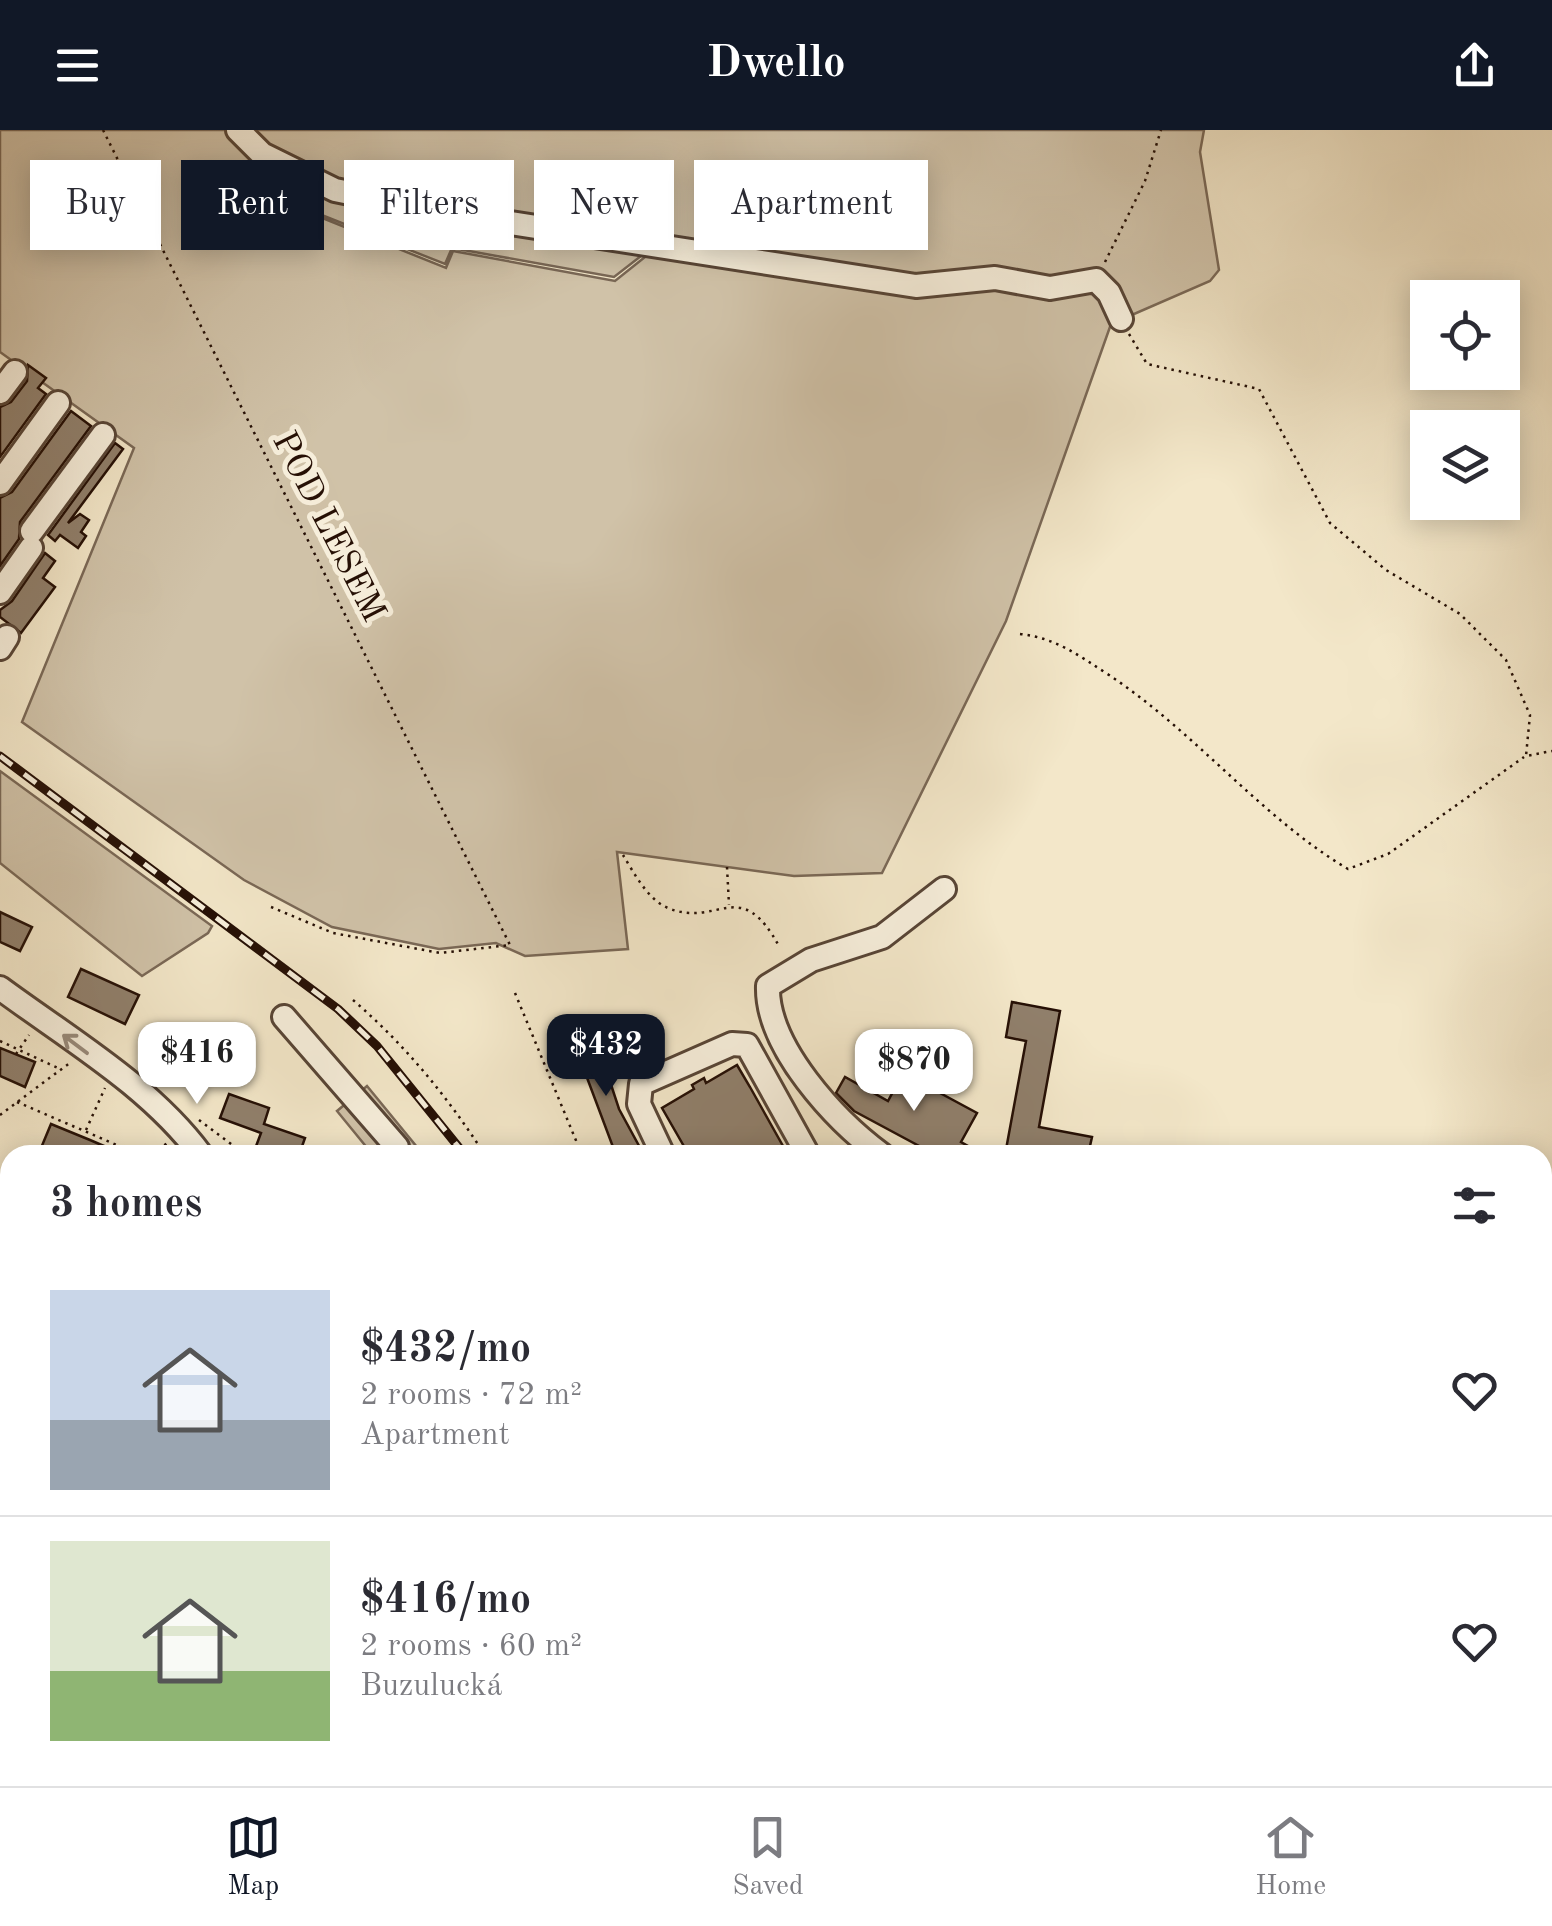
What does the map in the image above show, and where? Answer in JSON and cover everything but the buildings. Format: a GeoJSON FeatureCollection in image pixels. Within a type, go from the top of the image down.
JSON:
{"type":"FeatureCollection","features":[{"type":"Feature","properties":{"kind":"street"},"geometry":{"type":"LineString","coordinates":[[238,130],[262,154],[335,190],[453,214],[916,286],[995,278],[1050,288],[1096,280],[1108,293],[1121,319]]}},
{"type":"Feature","properties":{"kind":"street"},"geometry":{"type":"LineString","coordinates":[[0,392],[14,372]]}},
{"type":"Feature","properties":{"kind":"street"},"geometry":{"type":"LineString","coordinates":[[0,483],[58,403]]}},
{"type":"Feature","properties":{"kind":"street"},"geometry":{"type":"LineString","coordinates":[[0,592],[103,434]]}},
{"type":"Feature","properties":{"kind":"street"},"geometry":{"type":"LineString","coordinates":[[870,1145],[816,1098],[767,1008],[768,986],[810,960],[882,937],[944,890]]}},
{"type":"Feature","properties":{"kind":"street"},"geometry":{"type":"LineString","coordinates":[[0,988],[149,1099],[194,1145]]}},
{"type":"Feature","properties":{"kind":"street"},"geometry":{"type":"LineString","coordinates":[[284,1017],[396,1145]]}},
{"type":"Feature","properties":{"kind":"street"},"geometry":{"type":"LineString","coordinates":[[658,1145],[639,1104],[641,1084],[732,1044],[747,1045],[802,1145]]}},
{"type":"Feature","properties":{"kind":"path","name":"POD LESEM"},"geometry":{"type":"LineString","coordinates":[[103,130],[510,945],[440,953],[333,933],[271,907]]}},
{"type":"Feature","properties":{"kind":"path"},"geometry":{"type":"LineString","coordinates":[[1096,280],[1145,181],[1161,130]]}},
{"type":"Feature","properties":{"kind":"path"},"geometry":{"type":"LineString","coordinates":[[1121,319],[1147,364],[1259,389],[1330,524],[1386,570],[1460,614],[1506,660],[1530,715],[1526,756]]}},
{"type":"Feature","properties":{"kind":"path"},"geometry":{"type":"LineString","coordinates":[[1020,634],[1052,638],[1150,702],[1314,849],[1348,869],[1388,854],[1526,756],[1552,751]]}},
{"type":"Feature","properties":{"kind":"path"},"geometry":{"type":"LineString","coordinates":[[623,856],[640,884],[667,908],[702,912],[730,905],[746,909],[768,925],[780,948]]}},
{"type":"Feature","properties":{"kind":"path"},"geometry":{"type":"LineString","coordinates":[[727,867],[730,905]]}},
{"type":"Feature","properties":{"kind":"path"},"geometry":{"type":"LineString","coordinates":[[515,993],[578,1145]]}},
{"type":"Feature","properties":{"kind":"path"},"geometry":{"type":"LineString","coordinates":[[354,1000],[395,1036],[451,1102],[479,1145]]}},
{"type":"Feature","properties":{"kind":"path"},"geometry":{"type":"LineString","coordinates":[[17,1052],[36,1027]]}},
{"type":"Feature","properties":{"kind":"path"},"geometry":{"type":"LineString","coordinates":[[0,1042],[61,1070]]}},
{"type":"Feature","properties":{"kind":"path"},"geometry":{"type":"LineString","coordinates":[[0,1115],[77,1058]]}},
{"type":"Feature","properties":{"kind":"path"},"geometry":{"type":"LineString","coordinates":[[85,1132],[108,1082]]}},
{"type":"Feature","properties":{"kind":"path"},"geometry":{"type":"LineString","coordinates":[[17,1102],[109,1145]]}},
{"type":"Feature","properties":{"kind":"path"},"geometry":{"type":"LineString","coordinates":[[71,1132],[74,1126]]}},
{"type":"Feature","properties":{"kind":"path"},"geometry":{"type":"LineString","coordinates":[[164,1145],[174,1136]]}},
{"type":"Feature","properties":{"kind":"shaded area"},"geometry":{"type":"Polygon","coordinates":[[[0,130],[1204,130],[1200,152],[1219,270],[1210,281],[1111,324],[1006,621],[882,873],[794,876],[617,852],[628,949],[525,956],[496,943],[439,949],[332,927],[244,880],[22,722],[134,448],[0,352],[0,130]]]}},
{"type":"Feature","properties":{"kind":"shaded area"},"geometry":{"type":"Polygon","coordinates":[[[410,250],[451,250],[445,264],[410,250]]]}},
{"type":"Feature","properties":{"kind":"shaded area"},"geometry":{"type":"Polygon","coordinates":[[[0,771],[212,926],[208,933],[142,976],[0,863],[0,771]]]}},
{"type":"Feature","properties":{"kind":"shaded area"},"geometry":{"type":"Polygon","coordinates":[[[367,1086],[415,1145],[365,1145],[337,1111],[367,1086]]]}},
{"type":"Feature","properties":{"kind":"railway"},"geometry":{"type":"LineString","coordinates":[[0,756],[338,1009],[377,1046],[457,1145]]}}]}
